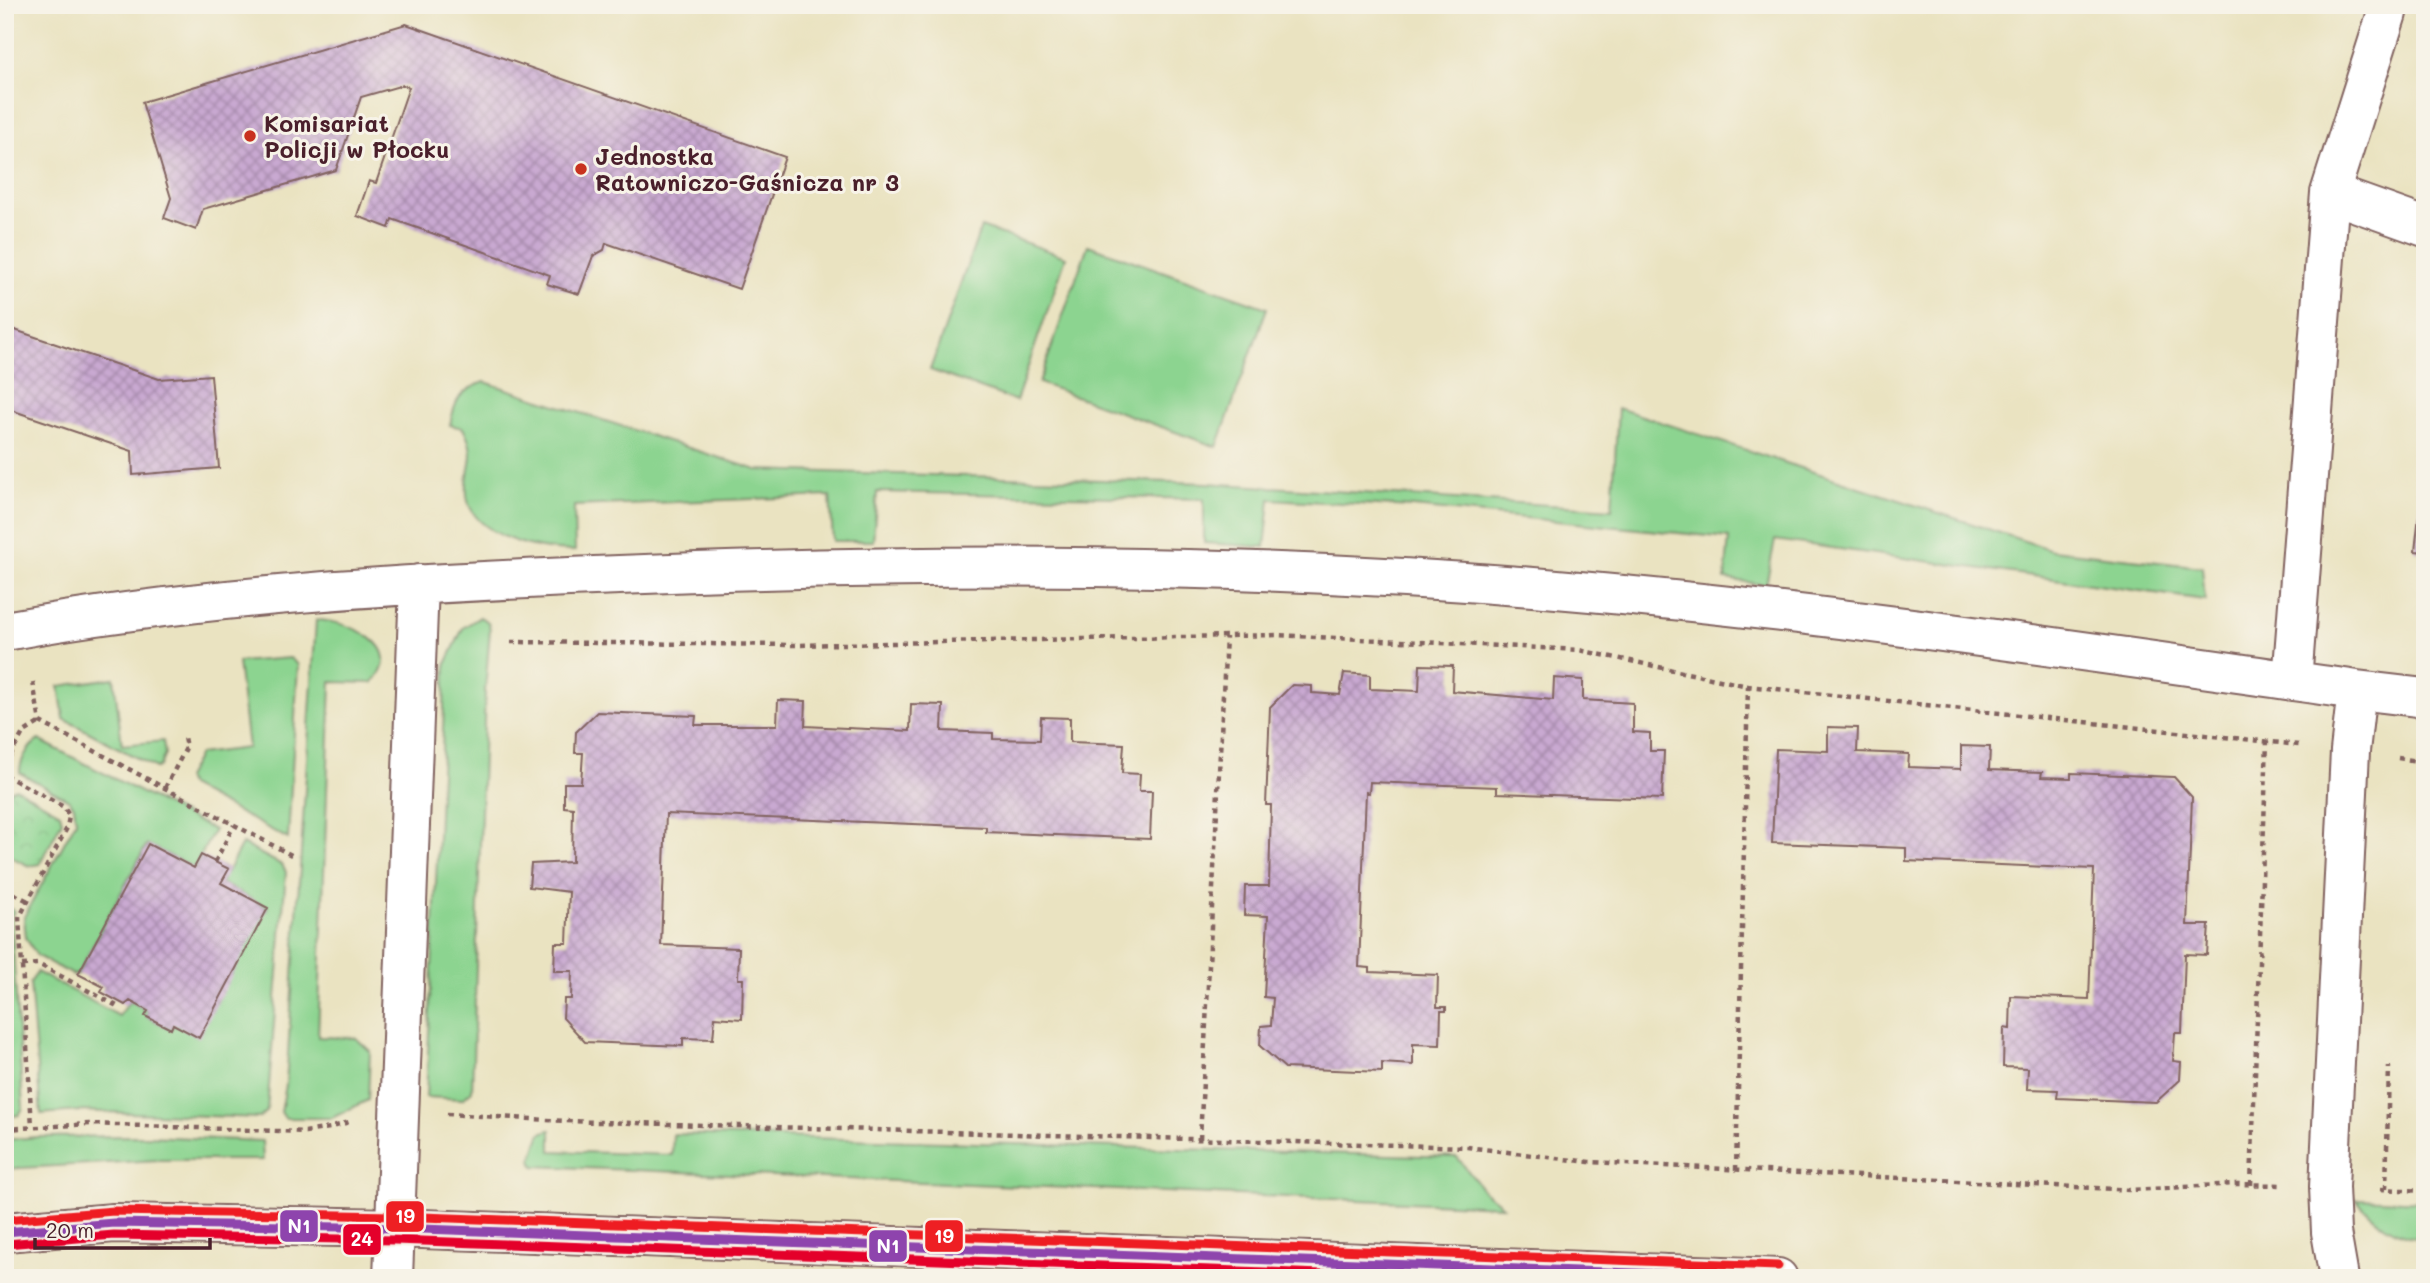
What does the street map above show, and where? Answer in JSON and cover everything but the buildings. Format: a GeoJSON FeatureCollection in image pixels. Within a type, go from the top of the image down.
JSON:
{"type":"FeatureCollection","features":[{"type":"Feature","properties":{"kind":"street"},"geometry":{"type":"LineString","coordinates":[[2292,681],[2330,194],[2388,13]]}},
{"type":"Feature","properties":{"kind":"street"},"geometry":{"type":"LineString","coordinates":[[2330,194],[2425,227]]}},
{"type":"Feature","properties":{"kind":"street"},"geometry":{"type":"LineString","coordinates":[[5,631],[187,603],[419,584],[856,567],[1172,567],[1540,588],[1685,601],[2425,698]]}},
{"type":"Feature","properties":{"kind":"street"},"geometry":{"type":"LineString","coordinates":[[393,1278],[397,1113],[419,584]]}},
{"type":"Feature","properties":{"kind":"street"},"geometry":{"type":"LineString","coordinates":[[2339,1278],[2331,1232],[2329,1186],[2350,751],[2357,690]]}},
{"type":"Feature","properties":{"kind":"street"},"geometry":{"type":"LineString","coordinates":[[5,1232],[114,1223],[395,1228],[1778,1278]]}},
{"type":"Feature","properties":{"kind":"path"},"geometry":{"type":"LineString","coordinates":[[511,642],[795,645],[1278,635],[1578,650],[1748,686],[2267,741],[2425,762]]}},
{"type":"Feature","properties":{"kind":"path"},"geometry":{"type":"LineString","coordinates":[[1200,1139],[1226,637]]}},
{"type":"Feature","properties":{"kind":"path"},"geometry":{"type":"LineString","coordinates":[[33,682],[40,722]]}},
{"type":"Feature","properties":{"kind":"path"},"geometry":{"type":"LineString","coordinates":[[1736,1170],[1748,686]]}},
{"type":"Feature","properties":{"kind":"path"},"geometry":{"type":"LineString","coordinates":[[5,765],[23,733],[40,722]]}},
{"type":"Feature","properties":{"kind":"path"},"geometry":{"type":"LineString","coordinates":[[40,722],[293,856]]}},
{"type":"Feature","properties":{"kind":"path"},"geometry":{"type":"LineString","coordinates":[[165,788],[186,748],[184,737]]}},
{"type":"Feature","properties":{"kind":"path"},"geometry":{"type":"LineString","coordinates":[[2251,1185],[2267,741]]}},
{"type":"Feature","properties":{"kind":"path"},"geometry":{"type":"LineString","coordinates":[[5,775],[64,807],[69,816],[67,828],[19,918],[32,1126]]}},
{"type":"Feature","properties":{"kind":"path"},"geometry":{"type":"LineString","coordinates":[[215,862],[234,825]]}},
{"type":"Feature","properties":{"kind":"path"},"geometry":{"type":"LineString","coordinates":[[5,889],[27,901]]}},
{"type":"Feature","properties":{"kind":"path"},"geometry":{"type":"LineString","coordinates":[[22,965],[38,964],[117,1006],[119,1002]]}},
{"type":"Feature","properties":{"kind":"path"},"geometry":{"type":"LineString","coordinates":[[5,1129],[90,1124],[305,1132],[340,1126],[366,1114],[397,1113],[593,1122],[1467,1147],[1589,1163],[2132,1190],[2251,1185],[2425,1191]]}},
{"type":"Feature","properties":{"kind":"green space"},"geometry":{"type":"Polygon","coordinates":[[[981,227],[1066,257],[1016,401],[930,370],[981,227]]]}},
{"type":"Feature","properties":{"kind":"green space"},"geometry":{"type":"Polygon","coordinates":[[[1088,245],[1267,308],[1217,447],[1039,383],[1088,245]]]}},
{"type":"Feature","properties":{"kind":"green space"},"geometry":{"type":"Polygon","coordinates":[[[485,382],[757,470],[1207,483],[1612,509],[1618,408],[2052,550],[2202,567],[2205,600],[1775,540],[1766,585],[1725,579],[1729,538],[1413,507],[1270,499],[1265,547],[1204,543],[1204,499],[877,492],[873,541],[833,541],[830,496],[574,506],[575,551],[545,549],[495,532],[481,522],[472,510],[467,496],[471,455],[468,439],[463,428],[450,425],[454,408],[464,392],[485,382]]]}},
{"type":"Feature","properties":{"kind":"green space"},"geometry":{"type":"Polygon","coordinates":[[[480,617],[488,622],[490,629],[485,691],[472,1091],[462,1099],[426,1097],[446,664],[463,628],[480,617]]]}},
{"type":"Feature","properties":{"kind":"green space"},"geometry":{"type":"Polygon","coordinates":[[[316,620],[329,621],[357,630],[379,647],[384,658],[382,670],[372,683],[331,682],[318,1037],[356,1038],[370,1051],[368,1100],[332,1118],[285,1118],[281,1112],[286,1085],[316,620]]]}},
{"type":"Feature","properties":{"kind":"green space"},"geometry":{"type":"Polygon","coordinates":[[[290,658],[298,665],[288,839],[189,786],[186,778],[199,754],[248,748],[238,662],[290,658]]]}},
{"type":"Feature","properties":{"kind":"green space"},"geometry":{"type":"Polygon","coordinates":[[[114,678],[122,745],[163,741],[165,754],[160,766],[156,768],[64,719],[59,686],[114,678]]]}},
{"type":"Feature","properties":{"kind":"green space"},"geometry":{"type":"Polygon","coordinates":[[[39,740],[214,830],[194,868],[147,844],[78,974],[73,975],[37,956],[26,938],[24,917],[76,821],[74,806],[69,800],[20,773],[25,754],[39,740]]]}},
{"type":"Feature","properties":{"kind":"green space"},"geometry":{"type":"Polygon","coordinates":[[[16,788],[60,813],[62,821],[40,864],[29,866],[5,854],[5,793],[16,788]]]}},
{"type":"Feature","properties":{"kind":"green space"},"geometry":{"type":"Polygon","coordinates":[[[242,844],[282,865],[286,872],[267,1111],[260,1118],[79,1111],[41,1114],[30,983],[37,972],[119,1016],[130,1001],[148,1011],[146,1016],[171,1029],[268,908],[221,883],[242,844]]]}},
{"type":"Feature","properties":{"kind":"green space"},"geometry":{"type":"Polygon","coordinates":[[[5,906],[14,911],[11,917],[23,1108],[19,1115],[5,1117],[5,906]]]}},
{"type":"Feature","properties":{"kind":"green space"},"geometry":{"type":"Polygon","coordinates":[[[549,1130],[551,1151],[672,1155],[673,1134],[1457,1157],[1484,1191],[1503,1206],[534,1166],[532,1159],[541,1133],[549,1130]]]}},
{"type":"Feature","properties":{"kind":"green space"},"geometry":{"type":"Polygon","coordinates":[[[146,1136],[262,1141],[263,1160],[158,1160],[5,1169],[5,1140],[146,1136]]]}},
{"type":"Feature","properties":{"kind":"green space"},"geometry":{"type":"Polygon","coordinates":[[[2356,1199],[2425,1202],[2425,1239],[2405,1235],[2386,1226],[2356,1199]]]}},
{"type":"Feature","properties":{"kind":"transit line","name":"19"},"geometry":{"type":"LineString","coordinates":[[5,1220],[114,1211],[395,1216],[1778,1266]]}},
{"type":"Feature","properties":{"kind":"transit line","name":"N1"},"geometry":{"type":"LineString","coordinates":[[5,1232],[114,1223],[395,1228],[1771,1278]]}},
{"type":"Feature","properties":{"kind":"transit line","name":"24"},"geometry":{"type":"LineString","coordinates":[[6,1244],[114,1235],[395,1240],[1432,1278]]}},
{"type":"Feature","properties":{"kind":"place","name":"Komisariat Policji w Płocku"},"geometry":{"type":"Point","coordinates":[250,136]}},
{"type":"Feature","properties":{"kind":"place","name":"Jednostka Ratowniczo-Gaśnicza nr 3"},"geometry":{"type":"Point","coordinates":[581,169]}}]}
